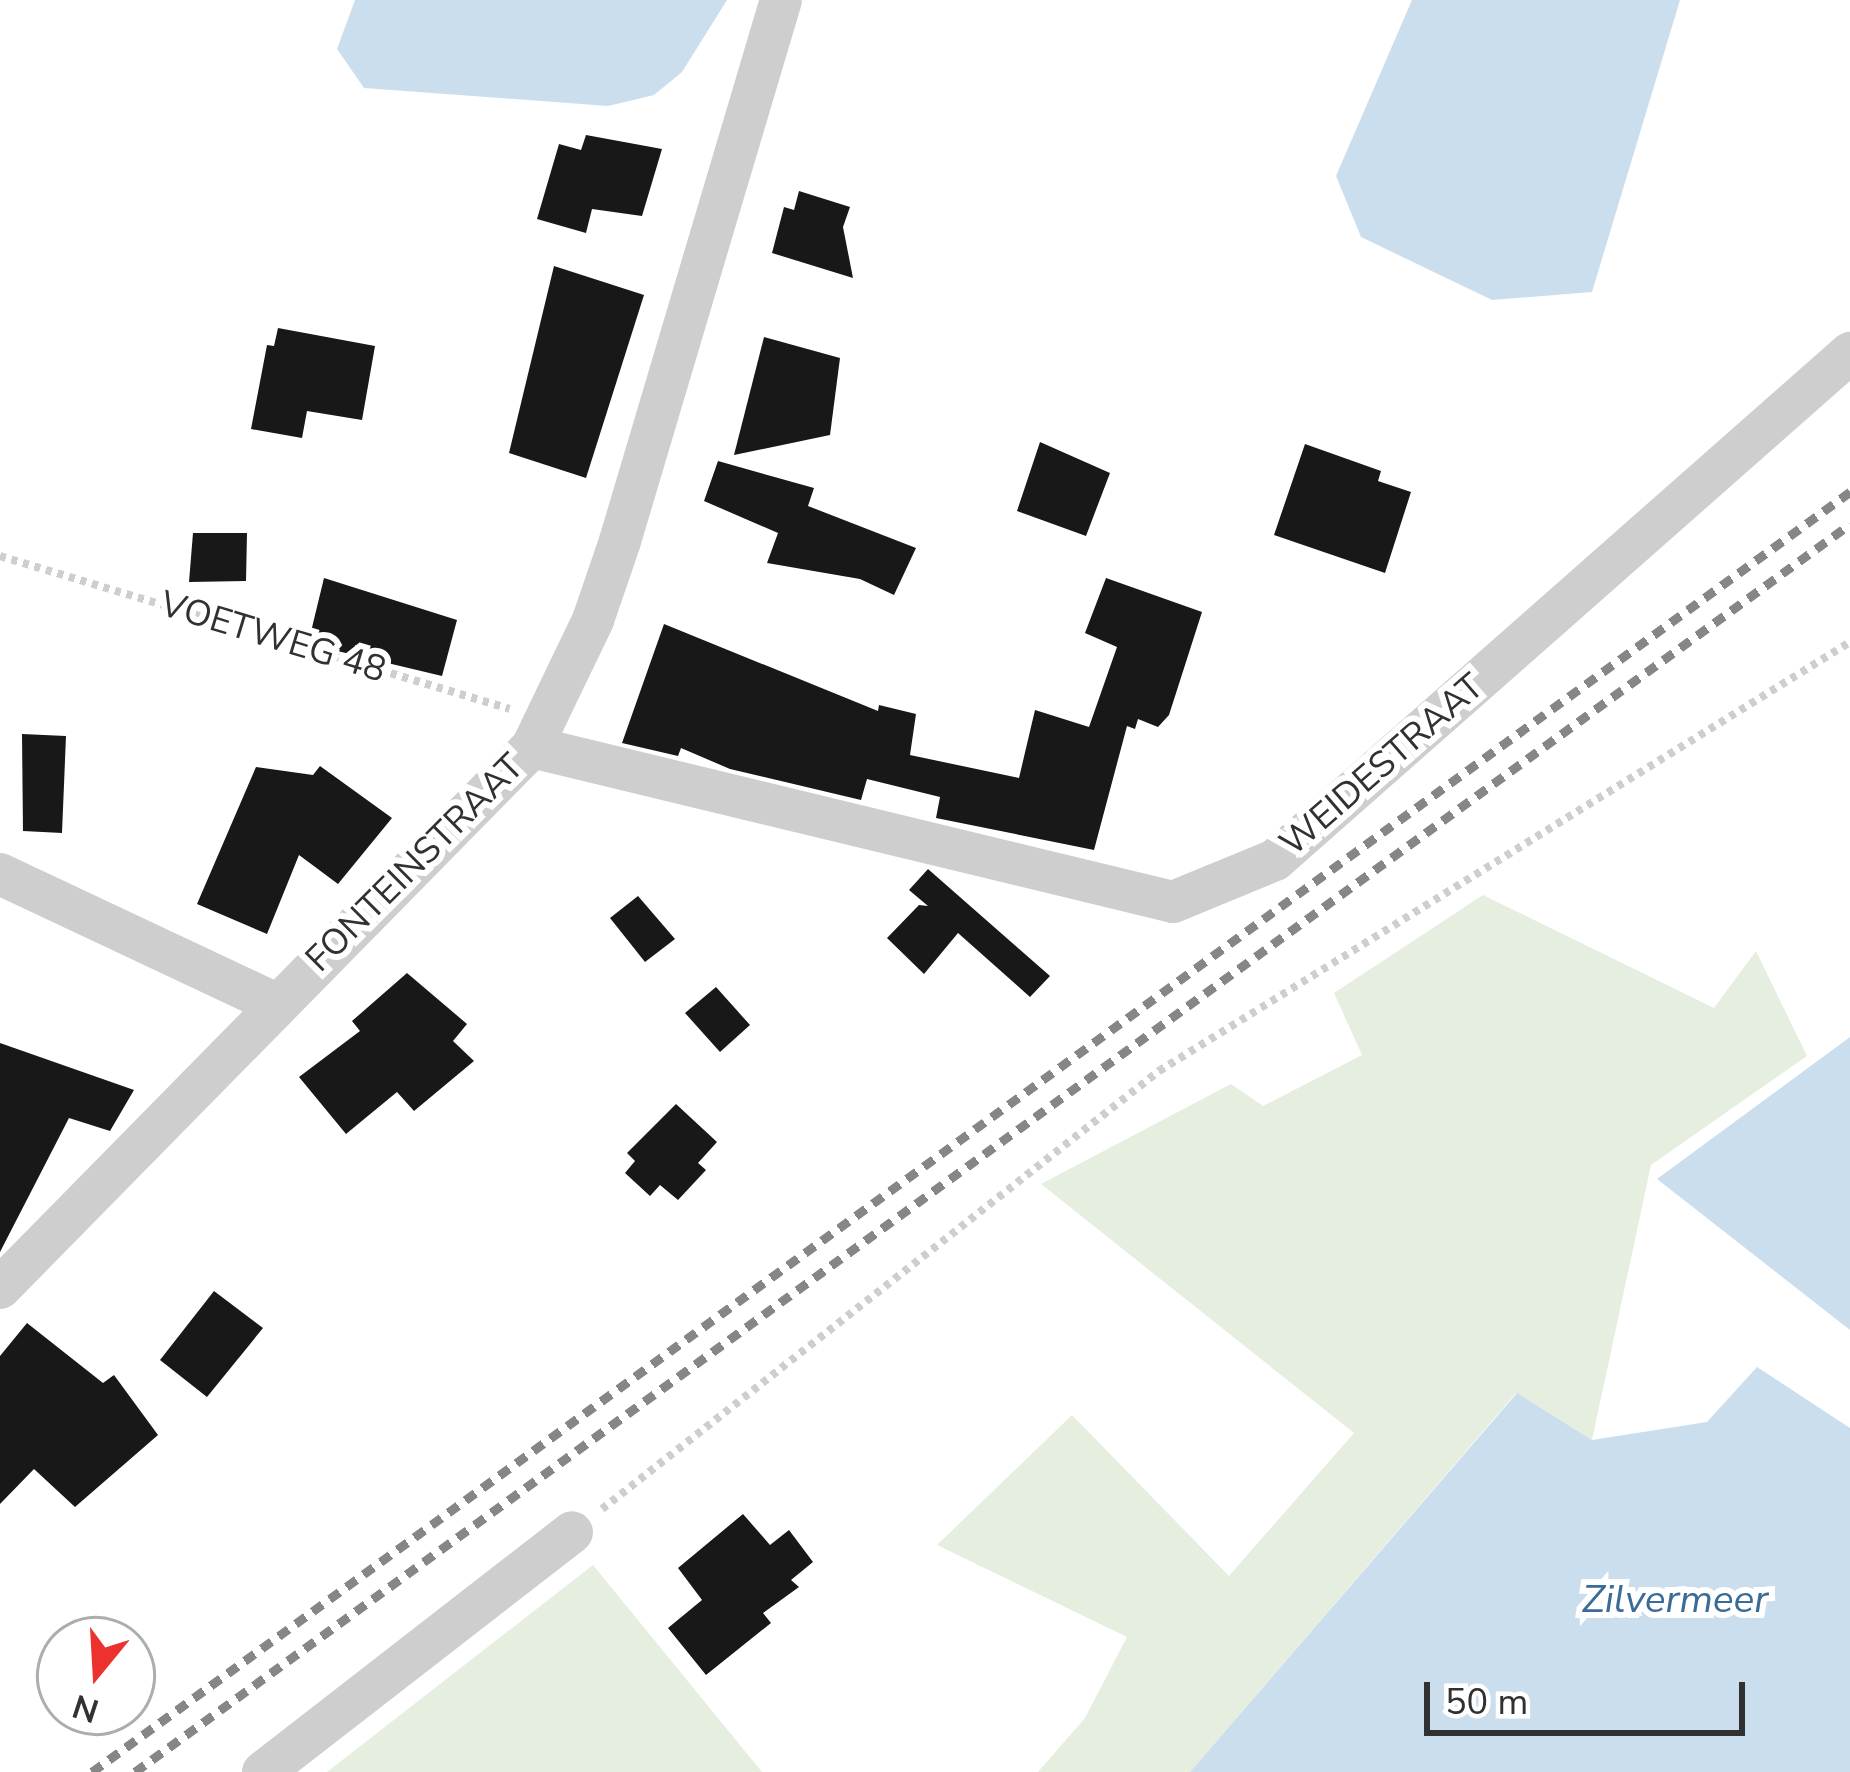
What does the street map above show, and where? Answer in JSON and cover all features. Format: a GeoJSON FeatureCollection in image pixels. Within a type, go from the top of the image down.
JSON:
{"type":"FeatureCollection","features":[{"type":"Feature","properties":{"kind":"street","name":"FONTEINSTRAAT"},"geometry":{"type":"LineString","coordinates":[[0,1288],[539,733],[593,620],[620,541],[781,0]]}},
{"type":"Feature","properties":{"kind":"street","name":"WEIDESTRAAT"},"geometry":{"type":"LineString","coordinates":[[539,733],[1173,902],[1275,860],[1850,353]]}},
{"type":"Feature","properties":{"kind":"street"},"geometry":{"type":"LineString","coordinates":[[0,874],[274,1003]]}},
{"type":"Feature","properties":{"kind":"street"},"geometry":{"type":"LineString","coordinates":[[263,1772],[572,1532]]}},
{"type":"Feature","properties":{"kind":"path","name":"VOETWEG 48"},"geometry":{"type":"LineString","coordinates":[[0,556],[539,733]]}},
{"type":"Feature","properties":{"kind":"path"},"geometry":{"type":"LineString","coordinates":[[572,1532],[1159,1070],[1850,642]]}},
{"type":"Feature","properties":{"kind":"green space"},"geometry":{"type":"Polygon","coordinates":[[[1483,895],[1714,1008],[1756,951],[1807,1056],[1651,1165],[1592,1440],[1516,1393],[1190,1772],[1038,1772],[1085,1718],[1127,1637],[937,1545],[1072,1415],[1229,1576],[1354,1433],[1041,1184],[1231,1084],[1263,1106],[1362,1055],[1334,993],[1483,895]]]}},
{"type":"Feature","properties":{"kind":"green space"},"geometry":{"type":"Polygon","coordinates":[[[593,1565],[762,1772],[327,1772],[593,1565]]]}},
{"type":"Feature","properties":{"kind":"water"},"geometry":{"type":"Polygon","coordinates":[[[355,0],[727,0],[682,72],[654,95],[608,106],[364,88],[337,49],[355,0]]]}},
{"type":"Feature","properties":{"kind":"water"},"geometry":{"type":"Polygon","coordinates":[[[1412,0],[1680,0],[1592,292],[1492,300],[1361,237],[1336,176],[1412,0]]]}},
{"type":"Feature","properties":{"kind":"water"},"geometry":{"type":"Polygon","coordinates":[[[1850,1037],[1850,1330],[1657,1179],[1850,1037]]]}},
{"type":"Feature","properties":{"kind":"water","name":"Zilvermeer"},"geometry":{"type":"Polygon","coordinates":[[[1757,1367],[1850,1428],[1850,1772],[1190,1772],[1517,1393],[1592,1440],[1707,1422],[1757,1367]]]}},
{"type":"Feature","properties":{"kind":"building"},"geometry":{"type":"Polygon","coordinates":[[[586,135],[662,149],[642,216],[592,209],[586,233],[537,219],[559,144],[581,150],[586,135]]]}},
{"type":"Feature","properties":{"kind":"building"},"geometry":{"type":"Polygon","coordinates":[[[799,191],[850,207],[843,227],[853,278],[772,253],[784,207],[794,210],[799,191]]]}},
{"type":"Feature","properties":{"kind":"building"},"geometry":{"type":"Polygon","coordinates":[[[554,266],[644,295],[586,478],[509,453],[554,266]]]}},
{"type":"Feature","properties":{"kind":"building"},"geometry":{"type":"Polygon","coordinates":[[[278,328],[375,346],[362,420],[307,411],[302,438],[251,429],[267,345],[274,346],[278,328]]]}},
{"type":"Feature","properties":{"kind":"building"},"geometry":{"type":"Polygon","coordinates":[[[764,337],[840,358],[830,435],[734,455],[764,337]]]}},
{"type":"Feature","properties":{"kind":"building"},"geometry":{"type":"Polygon","coordinates":[[[1040,442],[1110,473],[1086,536],[1017,511],[1040,442]]]}},
{"type":"Feature","properties":{"kind":"building"},"geometry":{"type":"Polygon","coordinates":[[[1305,444],[1381,471],[1378,481],[1411,492],[1385,573],[1274,535],[1305,444]]]}},
{"type":"Feature","properties":{"kind":"building"},"geometry":{"type":"Polygon","coordinates":[[[718,461],[814,488],[808,506],[916,548],[894,595],[860,579],[767,563],[778,533],[704,501],[718,461]]]}},
{"type":"Feature","properties":{"kind":"building"},"geometry":{"type":"Polygon","coordinates":[[[193,533],[247,533],[246,581],[189,582],[193,533]]]}},
{"type":"Feature","properties":{"kind":"building"},"geometry":{"type":"Polygon","coordinates":[[[324,578],[457,620],[442,676],[308,644],[324,578]]]}},
{"type":"Feature","properties":{"kind":"building"},"geometry":{"type":"Polygon","coordinates":[[[1106,578],[1202,612],[1169,715],[1158,727],[1138,719],[1135,729],[1127,726],[1094,850],[936,818],[940,797],[867,779],[861,800],[730,769],[681,748],[678,756],[622,743],[664,624],[878,711],[879,705],[916,714],[910,755],[1019,778],[1035,710],[1089,727],[1117,647],[1085,633],[1106,578]]]}},
{"type":"Feature","properties":{"kind":"building"},"geometry":{"type":"Polygon","coordinates":[[[22,734],[66,736],[62,833],[23,831],[22,734]]]}},
{"type":"Feature","properties":{"kind":"building"},"geometry":{"type":"Polygon","coordinates":[[[320,766],[392,818],[338,884],[299,855],[267,934],[197,904],[256,767],[313,775],[320,766]]]}},
{"type":"Feature","properties":{"kind":"building"},"geometry":{"type":"Polygon","coordinates":[[[928,869],[1050,976],[1030,997],[958,933],[924,974],[887,938],[919,905],[928,906],[909,890],[928,869]]]}},
{"type":"Feature","properties":{"kind":"building"},"geometry":{"type":"Polygon","coordinates":[[[638,896],[675,939],[645,962],[610,918],[638,896]]]}},
{"type":"Feature","properties":{"kind":"building"},"geometry":{"type":"Polygon","coordinates":[[[407,973],[467,1024],[453,1041],[474,1061],[414,1111],[397,1092],[346,1134],[299,1077],[360,1031],[352,1021],[407,973]]]}},
{"type":"Feature","properties":{"kind":"building"},"geometry":{"type":"Polygon","coordinates":[[[716,987],[750,1025],[720,1052],[685,1013],[716,987]]]}},
{"type":"Feature","properties":{"kind":"building"},"geometry":{"type":"Polygon","coordinates":[[[0,1043],[134,1090],[110,1131],[69,1118],[0,1252],[0,1043]]]}},
{"type":"Feature","properties":{"kind":"building"},"geometry":{"type":"Polygon","coordinates":[[[676,1104],[717,1142],[698,1163],[706,1170],[678,1200],[660,1185],[650,1196],[625,1173],[635,1161],[627,1153],[676,1104]]]}},
{"type":"Feature","properties":{"kind":"building"},"geometry":{"type":"Polygon","coordinates":[[[214,1291],[263,1328],[207,1397],[160,1360],[214,1291]]]}},
{"type":"Feature","properties":{"kind":"building"},"geometry":{"type":"Polygon","coordinates":[[[27,1323],[103,1383],[114,1375],[158,1435],[75,1507],[34,1469],[0,1504],[0,1356],[27,1323]]]}},
{"type":"Feature","properties":{"kind":"building"},"geometry":{"type":"Polygon","coordinates":[[[743,1514],[770,1545],[789,1530],[813,1562],[791,1580],[799,1587],[763,1613],[771,1623],[706,1675],[668,1628],[702,1600],[678,1568],[743,1514]]]}},
{"type":"Feature","properties":{"kind":"railway"},"geometry":{"type":"LineString","coordinates":[[92,1772],[1850,492]]}},
{"type":"Feature","properties":{"kind":"railway"},"geometry":{"type":"LineString","coordinates":[[135,1772],[1850,524]]}}]}
